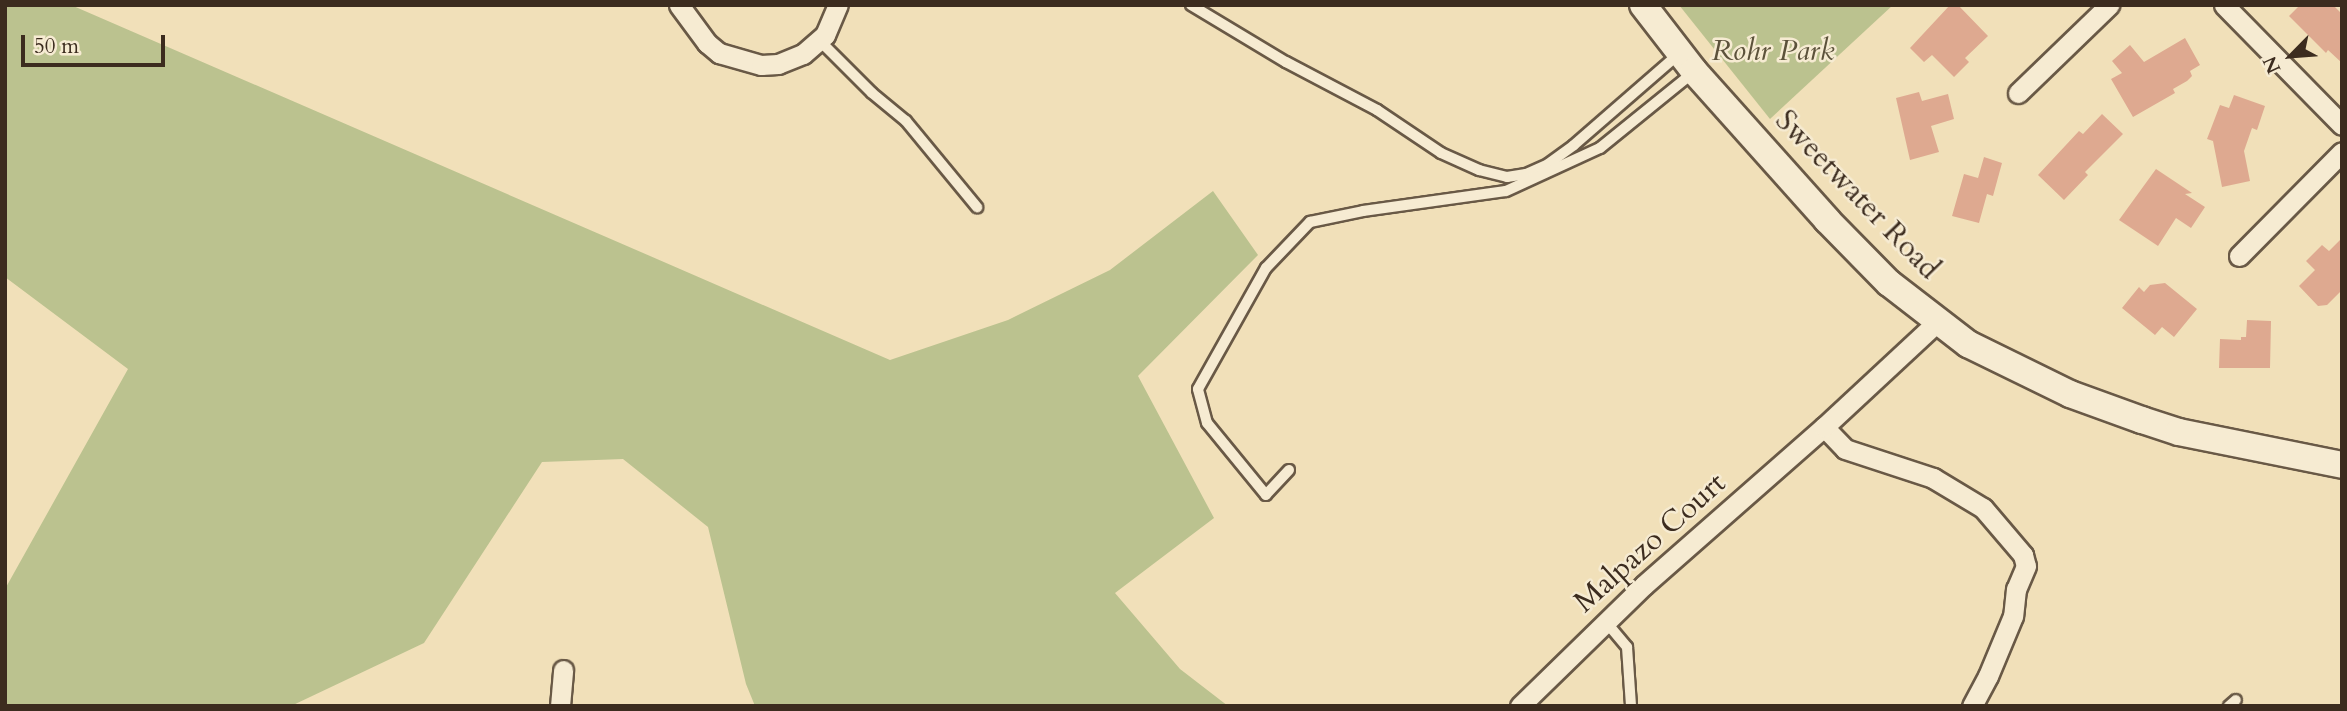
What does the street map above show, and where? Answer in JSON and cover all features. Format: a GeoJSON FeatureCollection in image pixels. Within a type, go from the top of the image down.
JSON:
{"type":"FeatureCollection","features":[{"type":"Feature","properties":{"kind":"main road","name":"Sweetwater Road"},"geometry":{"type":"LineString","coordinates":[[1643,5],[1687,62],[1859,254],[1937,322],[2001,362],[2106,408],[2179,432],[2342,465]]}},
{"type":"Feature","properties":{"kind":"street"},"geometry":{"type":"LineString","coordinates":[[679,5],[706,43],[719,53],[761,65],[778,64],[803,54],[825,35],[838,5]]}},
{"type":"Feature","properties":{"kind":"street"},"geometry":{"type":"LineString","coordinates":[[2018,93],[2100,18],[2109,5]]}},
{"type":"Feature","properties":{"kind":"street"},"geometry":{"type":"LineString","coordinates":[[2224,5],[2342,125]]}},
{"type":"Feature","properties":{"kind":"street"},"geometry":{"type":"LineString","coordinates":[[2239,256],[2342,152]]}},
{"type":"Feature","properties":{"kind":"street","name":"Malpazo Court"},"geometry":{"type":"LineString","coordinates":[[1520,706],[1606,622],[1937,322]]}},
{"type":"Feature","properties":{"kind":"street"},"geometry":{"type":"LineString","coordinates":[[1824,427],[1845,449],[1933,478],[1983,508],[2023,555],[2026,566],[2016,589],[2013,616],[1972,706]]}},
{"type":"Feature","properties":{"kind":"street"},"geometry":{"type":"LineString","coordinates":[[560,706],[563,670]]}},
{"type":"Feature","properties":{"kind":"lane"},"geometry":{"type":"LineString","coordinates":[[1191,5],[1286,62],[1377,110],[1441,153],[1479,170],[1507,177],[1526,174],[1548,164],[1687,62]]}},
{"type":"Feature","properties":{"kind":"lane"},"geometry":{"type":"LineString","coordinates":[[819,40],[872,93],[906,121],[976,207]]}},
{"type":"Feature","properties":{"kind":"lane"},"geometry":{"type":"LineString","coordinates":[[1289,471],[1266,495],[1208,423],[1198,389],[1266,268],[1310,222],[1363,211],[1506,191],[1600,148],[1687,62]]}},
{"type":"Feature","properties":{"kind":"lane"},"geometry":{"type":"LineString","coordinates":[[1606,622],[1627,647],[1631,706]]}},
{"type":"Feature","properties":{"kind":"green space"},"geometry":{"type":"Polygon","coordinates":[[[5,5],[71,5],[890,360],[1008,320],[1110,270],[1213,191],[1258,255],[1138,376],[1214,518],[1115,593],[1180,669],[1228,706],[755,706],[746,684],[708,527],[623,459],[542,462],[424,643],[291,706],[5,706],[5,589],[128,369],[5,277],[5,5]]]}},
{"type":"Feature","properties":{"kind":"green space","name":"Rohr Park"},"geometry":{"type":"Polygon","coordinates":[[[1679,5],[1893,5],[1770,119],[1679,5]]]}},
{"type":"Feature","properties":{"kind":"building"},"geometry":{"type":"Polygon","coordinates":[[[1950,5],[1958,5],[1988,36],[1965,58],[1969,62],[1954,77],[1932,55],[1924,62],[1910,48],[1950,5]]]}},
{"type":"Feature","properties":{"kind":"building"},"geometry":{"type":"Polygon","coordinates":[[[2300,5],[2333,5],[2342,14],[2342,63],[2328,50],[2326,53],[2289,16],[2300,5]]]}},
{"type":"Feature","properties":{"kind":"building"},"geometry":{"type":"Polygon","coordinates":[[[2185,38],[2200,65],[2190,71],[2192,76],[2187,81],[2173,89],[2175,93],[2133,117],[2111,79],[2122,73],[2112,61],[2130,45],[2144,62],[2185,38]]]}},
{"type":"Feature","properties":{"kind":"building"},"geometry":{"type":"Polygon","coordinates":[[[1919,92],[1922,101],[1948,94],[1954,119],[1931,126],[1939,152],[1910,160],[1896,98],[1919,92]]]}},
{"type":"Feature","properties":{"kind":"building"},"geometry":{"type":"Polygon","coordinates":[[[2234,95],[2265,106],[2257,130],[2252,128],[2244,151],[2250,181],[2222,187],[2213,141],[2207,139],[2220,105],[2229,108],[2234,95]]]}},
{"type":"Feature","properties":{"kind":"building"},"geometry":{"type":"Polygon","coordinates":[[[2102,114],[2123,134],[2085,172],[2088,175],[2064,200],[2038,175],[2079,131],[2083,134],[2102,114]]]}},
{"type":"Feature","properties":{"kind":"building"},"geometry":{"type":"Polygon","coordinates":[[[1984,157],[2002,163],[1993,196],[1987,194],[1979,223],[1952,216],[1964,174],[1978,178],[1984,157]]]}},
{"type":"Feature","properties":{"kind":"building"},"geometry":{"type":"Polygon","coordinates":[[[2156,169],[2192,193],[2185,194],[2205,207],[2191,228],[2176,218],[2158,246],[2119,220],[2156,169]]]}},
{"type":"Feature","properties":{"kind":"building"},"geometry":{"type":"Polygon","coordinates":[[[2342,238],[2342,290],[2327,305],[2318,306],[2299,286],[2315,270],[2306,261],[2322,245],[2329,251],[2342,238]]]}},
{"type":"Feature","properties":{"kind":"building"},"geometry":{"type":"Polygon","coordinates":[[[2165,283],[2197,309],[2174,337],[2162,327],[2155,335],[2122,308],[2139,287],[2144,292],[2150,285],[2165,283]]]}},
{"type":"Feature","properties":{"kind":"building"},"geometry":{"type":"Polygon","coordinates":[[[2247,320],[2271,321],[2270,368],[2219,368],[2220,339],[2241,340],[2241,337],[2246,337],[2247,320]]]}}]}
